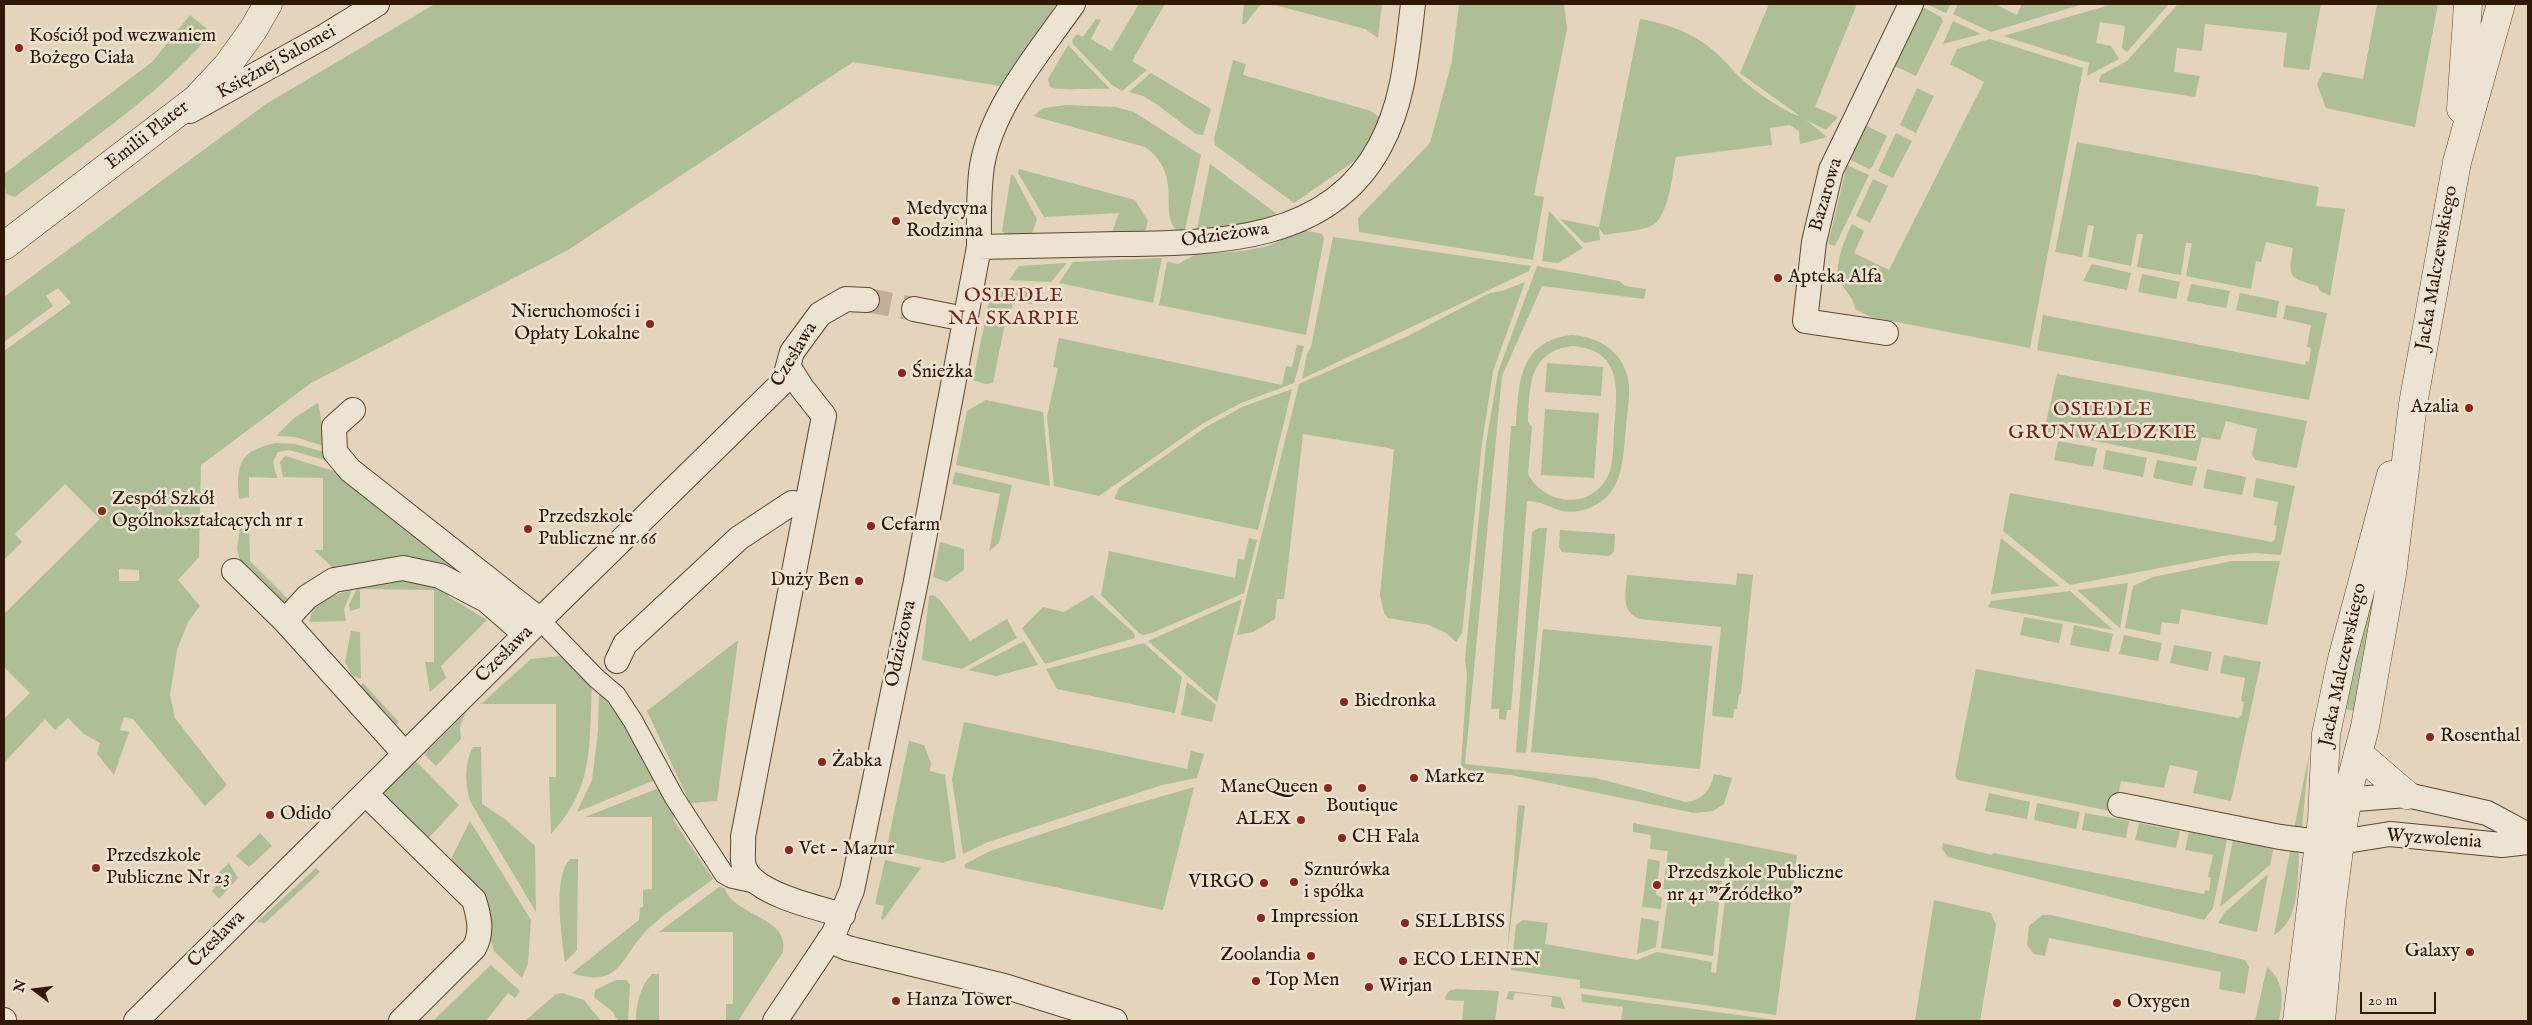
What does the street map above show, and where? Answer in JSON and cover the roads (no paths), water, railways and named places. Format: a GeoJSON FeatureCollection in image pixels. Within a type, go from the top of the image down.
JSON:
{"type":"FeatureCollection","features":[{"type":"Feature","properties":{"kind":"street","name":"Emilii Plater"},"geometry":{"type":"LineString","coordinates":[[4,246],[196,99],[227,66],[268,4]]}},
{"type":"Feature","properties":{"kind":"street","name":"Odzieżowa"},"geometry":{"type":"LineString","coordinates":[[775,1021],[829,940],[843,915],[852,890],[979,247],[978,197],[982,164],[998,118],[1073,4]]}},
{"type":"Feature","properties":{"kind":"street","name":"Odzieżowa"},"geometry":{"type":"LineString","coordinates":[[979,247],[1164,243],[1232,238],[1268,232],[1315,212],[1339,196],[1364,172],[1380,146],[1395,112],[1404,80],[1413,4]]}},
{"type":"Feature","properties":{"kind":"street","name":"Bazarowa"},"geometry":{"type":"LineString","coordinates":[[1886,334],[1805,321],[1814,242],[1831,170],[1911,4]]}},
{"type":"Feature","properties":{"kind":"street","name":"Jacka Malczewskiego"},"geometry":{"type":"LineString","coordinates":[[2457,162],[2468,4]]}},
{"type":"Feature","properties":{"kind":"street","name":"Jacka Malczewskiego"},"geometry":{"type":"LineString","coordinates":[[2297,1021],[2336,801],[2358,754],[2365,727],[2392,574],[2413,404],[2457,162],[2501,5]]}},
{"type":"Feature","properties":{"kind":"street","name":"Księżnej Salomei"},"geometry":{"type":"LineString","coordinates":[[160,128],[325,36],[365,6]]}},
{"type":"Feature","properties":{"kind":"street","name":"Czesława"},"geometry":{"type":"LineString","coordinates":[[136,1021],[533,627],[784,382],[792,352],[820,314],[846,299],[867,300]]}},
{"type":"Feature","properties":{"kind":"street"},"geometry":{"type":"LineString","coordinates":[[914,309],[965,319]]}},
{"type":"Feature","properties":{"kind":"street"},"geometry":{"type":"LineString","coordinates":[[758,884],[744,868],[743,837],[824,416],[788,366]]}},
{"type":"Feature","properties":{"kind":"street","name":"Jacka Malczewskiego"},"geometry":{"type":"LineString","coordinates":[[2336,801],[2326,734],[2342,659],[2385,495],[2413,404]]}},
{"type":"Feature","properties":{"kind":"street"},"geometry":{"type":"LineString","coordinates":[[353,410],[334,427],[335,452],[350,470],[533,627],[616,695],[633,721],[674,796],[724,874],[731,878],[758,884],[779,894],[843,915]]}},
{"type":"Feature","properties":{"kind":"street"},"geometry":{"type":"LineString","coordinates":[[617,661],[625,644],[738,538],[792,503],[807,505]]}},
{"type":"Feature","properties":{"kind":"street"},"geometry":{"type":"LineString","coordinates":[[285,621],[307,597],[334,580],[403,568],[440,576],[533,627]]}},
{"type":"Feature","properties":{"kind":"street"},"geometry":{"type":"LineString","coordinates":[[234,571],[285,621],[406,754]]}},
{"type":"Feature","properties":{"kind":"street"},"geometry":{"type":"LineString","coordinates":[[2358,754],[2407,795]]}},
{"type":"Feature","properties":{"kind":"street"},"geometry":{"type":"LineString","coordinates":[[366,794],[474,900],[480,920],[477,943],[401,1021]]}},
{"type":"Feature","properties":{"kind":"street"},"geometry":{"type":"LineString","coordinates":[[2336,801],[2407,795],[2487,813],[2528,835]]}},
{"type":"Feature","properties":{"kind":"street","name":"Wyzwolenia"},"geometry":{"type":"LineString","coordinates":[[2120,805],[2280,838],[2330,842],[2390,834],[2502,845],[2528,842]]}},
{"type":"Feature","properties":{"kind":"street","name":"Jacka Malczewskiego"},"geometry":{"type":"LineString","coordinates":[[2321,1021],[2332,904],[2330,842]]}},
{"type":"Feature","properties":{"kind":"street"},"geometry":{"type":"LineString","coordinates":[[829,940],[847,948],[1004,986],[1115,1021]]}},
{"type":"Feature","properties":{"kind":"tunnel"},"geometry":{"type":"LineString","coordinates":[[867,300],[914,309]]}},
{"type":"Feature","properties":{"kind":"place","name":"Kościół pod wezwaniem Bożego Ciała"},"geometry":{"type":"Point","coordinates":[19,48]}},
{"type":"Feature","properties":{"kind":"place","name":"Medycyna Rodzinna"},"geometry":{"type":"Point","coordinates":[896,221]}},
{"type":"Feature","properties":{"kind":"place","name":"Apteka Alfa"},"geometry":{"type":"Point","coordinates":[1778,278]}},
{"type":"Feature","properties":{"kind":"place","name":"Nieruchomości i Opłaty Lokalne"},"geometry":{"type":"Point","coordinates":[650,324]}},
{"type":"Feature","properties":{"kind":"place","name":"Śnieżka"},"geometry":{"type":"Point","coordinates":[902,373]}},
{"type":"Feature","properties":{"kind":"place","name":"Azalia"},"geometry":{"type":"Point","coordinates":[2469,408]}},
{"type":"Feature","properties":{"kind":"place","name":"Zespół Szkół Ogólnokształcących nr 1"},"geometry":{"type":"Point","coordinates":[102,511]}},
{"type":"Feature","properties":{"kind":"place","name":"Cefarm"},"geometry":{"type":"Point","coordinates":[871,526]}},
{"type":"Feature","properties":{"kind":"place","name":"Przedszkole Publiczne nr 66"},"geometry":{"type":"Point","coordinates":[528,529]}},
{"type":"Feature","properties":{"kind":"place","name":"Duży Ben"},"geometry":{"type":"Point","coordinates":[859,581]}},
{"type":"Feature","properties":{"kind":"place","name":"Biedronka"},"geometry":{"type":"Point","coordinates":[1344,702]}},
{"type":"Feature","properties":{"kind":"place","name":"Rosenthal"},"geometry":{"type":"Point","coordinates":[2430,737]}},
{"type":"Feature","properties":{"kind":"place","name":"Żabka"},"geometry":{"type":"Point","coordinates":[822,762]}},
{"type":"Feature","properties":{"kind":"place","name":"Markez"},"geometry":{"type":"Point","coordinates":[1414,778]}},
{"type":"Feature","properties":{"kind":"place","name":"ManeQueen"},"geometry":{"type":"Point","coordinates":[1328,788]}},
{"type":"Feature","properties":{"kind":"place","name":"Boutique"},"geometry":{"type":"Point","coordinates":[1362,788]}},
{"type":"Feature","properties":{"kind":"place","name":"Odido"},"geometry":{"type":"Point","coordinates":[270,815]}},
{"type":"Feature","properties":{"kind":"place","name":"ALEX"},"geometry":{"type":"Point","coordinates":[1301,820]}},
{"type":"Feature","properties":{"kind":"place","name":"CH Fala"},"geometry":{"type":"Point","coordinates":[1342,838]}},
{"type":"Feature","properties":{"kind":"place","name":"Vet - Mazur"},"geometry":{"type":"Point","coordinates":[789,850]}},
{"type":"Feature","properties":{"kind":"place","name":"Przedszkole Publiczne Nr 23"},"geometry":{"type":"Point","coordinates":[96,868]}},
{"type":"Feature","properties":{"kind":"place","name":"Sznurówka i spółka"},"geometry":{"type":"Point","coordinates":[1294,882]}},
{"type":"Feature","properties":{"kind":"place","name":"VIRGO"},"geometry":{"type":"Point","coordinates":[1264,883]}},
{"type":"Feature","properties":{"kind":"place","name":"Przedszkole Publiczne nr 41 \"Źródełko\""},"geometry":{"type":"Point","coordinates":[1657,885]}},
{"type":"Feature","properties":{"kind":"place","name":"Impression"},"geometry":{"type":"Point","coordinates":[1261,918]}},
{"type":"Feature","properties":{"kind":"place","name":"SELLBISS"},"geometry":{"type":"Point","coordinates":[1405,923]}},
{"type":"Feature","properties":{"kind":"place","name":"Galaxy"},"geometry":{"type":"Point","coordinates":[2470,952]}},
{"type":"Feature","properties":{"kind":"place","name":"Zoolandia"},"geometry":{"type":"Point","coordinates":[1311,956]}},
{"type":"Feature","properties":{"kind":"place","name":"ECO LEINEN"},"geometry":{"type":"Point","coordinates":[1403,961]}},
{"type":"Feature","properties":{"kind":"place","name":"Top Men"},"geometry":{"type":"Point","coordinates":[1256,981]}},
{"type":"Feature","properties":{"kind":"place","name":"Wirjan"},"geometry":{"type":"Point","coordinates":[1369,987]}},
{"type":"Feature","properties":{"kind":"place","name":"Hanza Tower"},"geometry":{"type":"Point","coordinates":[896,1001]}},
{"type":"Feature","properties":{"kind":"place","name":"Oxygen"},"geometry":{"type":"Point","coordinates":[2117,1003]}},
{"type":"Feature","properties":{"kind":"district","name":"OSIEDLE NA SKARPIE"},"geometry":{"type":"Point","coordinates":[1014,308]}},
{"type":"Feature","properties":{"kind":"district","name":"OSIEDLE GRUNWALDZKIE"},"geometry":{"type":"Point","coordinates":[2103,422]}}]}
